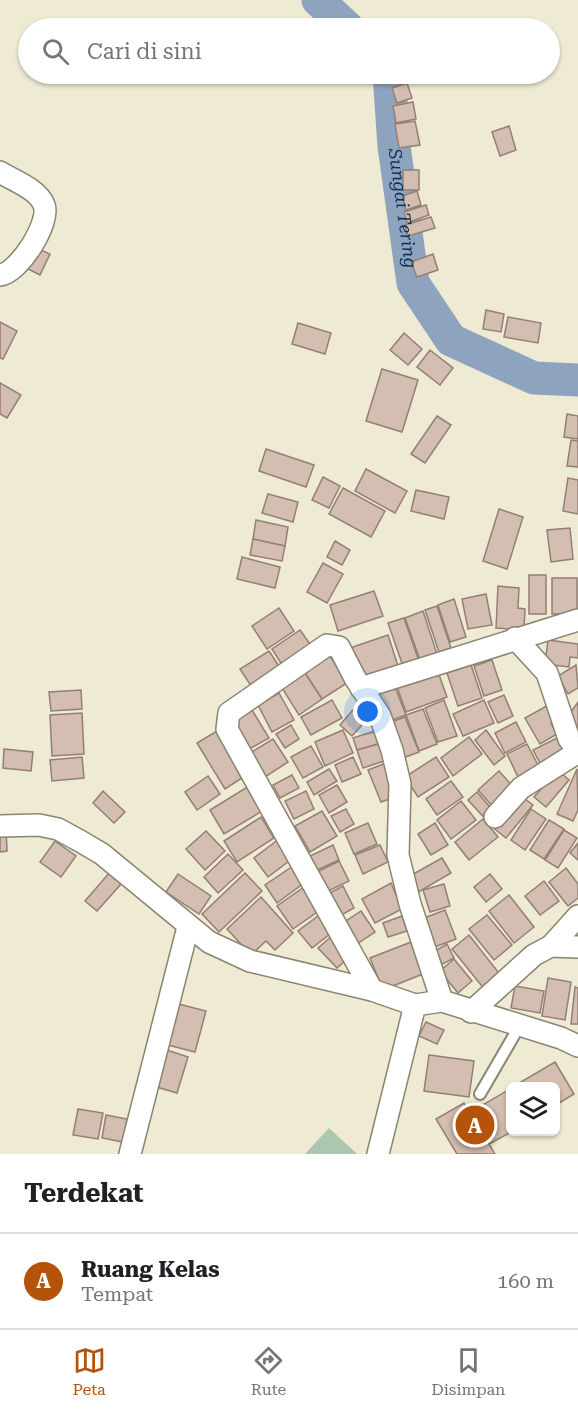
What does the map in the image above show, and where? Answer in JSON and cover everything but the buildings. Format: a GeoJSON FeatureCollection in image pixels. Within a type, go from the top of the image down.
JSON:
{"type":"FeatureCollection","features":[{"type":"Feature","properties":{"kind":"street"},"geometry":{"type":"LineString","coordinates":[[0,172],[35,193],[45,208],[45,217],[25,256],[12,270],[0,275]]}},
{"type":"Feature","properties":{"kind":"street"},"geometry":{"type":"LineString","coordinates":[[361,688],[578,620]]}},
{"type":"Feature","properties":{"kind":"street"},"geometry":{"type":"LineString","coordinates":[[495,817],[521,788],[578,751],[569,739],[547,673],[515,638]]}},
{"type":"Feature","properties":{"kind":"street"},"geometry":{"type":"LineString","coordinates":[[372,990],[227,729],[229,712],[327,645],[339,647],[361,688],[380,716],[392,750],[400,784],[398,855],[410,904],[442,1001]]}},
{"type":"Feature","properties":{"kind":"street"},"geometry":{"type":"LineString","coordinates":[[0,825],[39,825],[66,833],[102,854],[188,927],[226,952],[250,961],[372,990],[415,1005],[442,1001],[578,1046]]}},
{"type":"Feature","properties":{"kind":"street"},"geometry":{"type":"LineString","coordinates":[[471,1012],[534,955],[551,946],[578,916]]}},
{"type":"Feature","properties":{"kind":"street"},"geometry":{"type":"LineString","coordinates":[[130,1154],[188,927]]}},
{"type":"Feature","properties":{"kind":"street"},"geometry":{"type":"LineString","coordinates":[[551,946],[578,947]]}},
{"type":"Feature","properties":{"kind":"street"},"geometry":{"type":"LineString","coordinates":[[378,1154],[415,1005]]}},
{"type":"Feature","properties":{"kind":"lane"},"geometry":{"type":"LineString","coordinates":[[480,1094],[520,1025]]}},
{"type":"Feature","properties":{"kind":"green space"},"geometry":{"type":"Polygon","coordinates":[[[329,1128],[357,1154],[305,1154],[329,1128]]]}},
{"type":"Feature","properties":{"kind":"waterway","name":"Sungai Tering"},"geometry":{"type":"LineString","coordinates":[[318,0],[337,18]]}},
{"type":"Feature","properties":{"kind":"waterway","name":"Sungai Tering"},"geometry":{"type":"LineString","coordinates":[[390,84],[394,146],[413,283],[451,340],[534,378],[578,380]]}},
{"type":"Feature","properties":{"kind":"place","name":"Ruang Kelas"},"geometry":{"type":"Point","coordinates":[475,1125]}}]}
